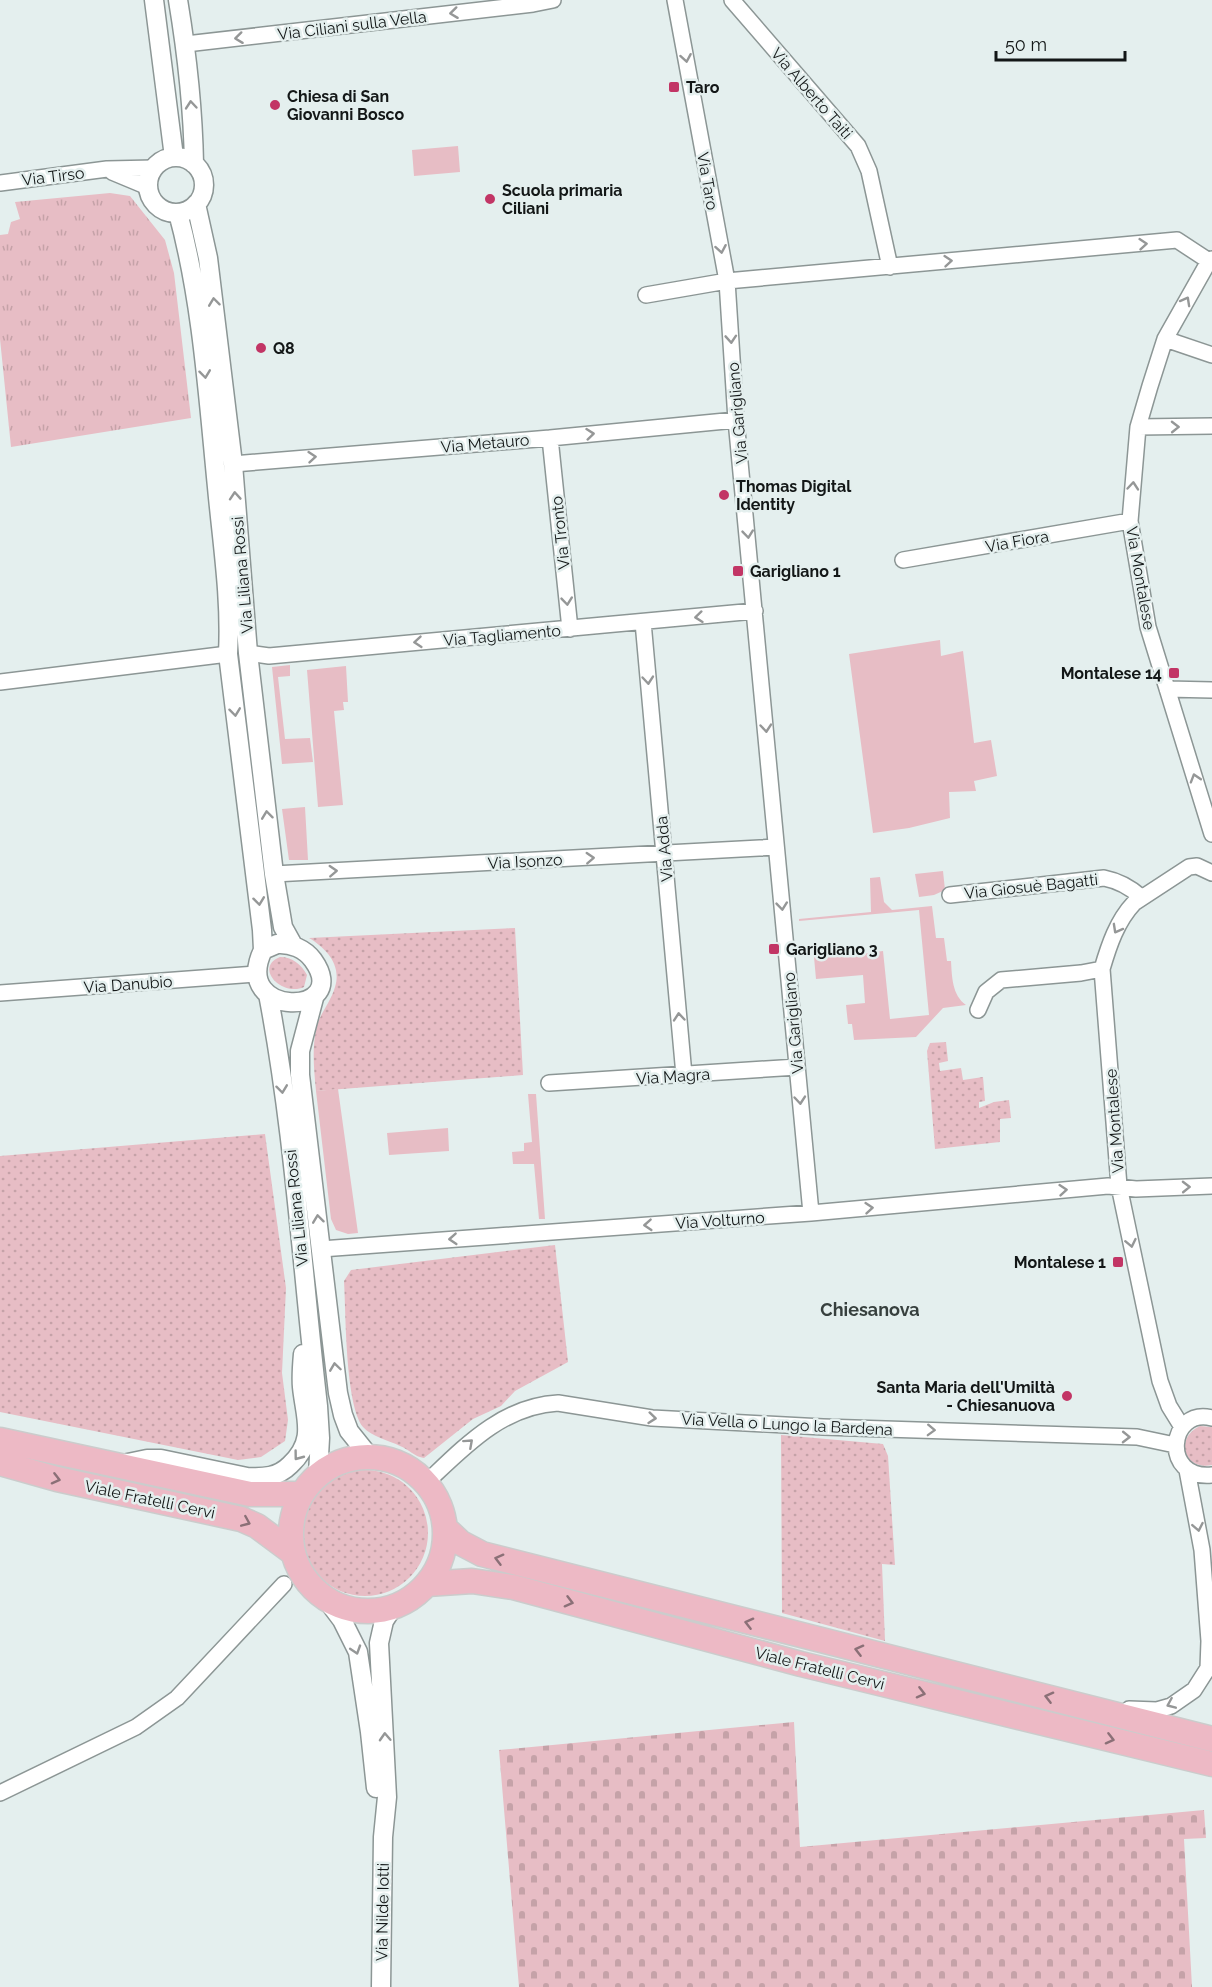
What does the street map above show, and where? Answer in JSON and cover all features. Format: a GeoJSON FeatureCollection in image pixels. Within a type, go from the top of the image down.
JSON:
{"type":"FeatureCollection","features":[{"type":"Feature","properties":{"kind":"main road","name":"Viale Fratelli Cervi"},"geometry":{"type":"LineString","coordinates":[[0,1440],[250,1494],[301,1494]]}},
{"type":"Feature","properties":{"kind":"main road","name":"Viale Fratelli Cervi"},"geometry":{"type":"LineString","coordinates":[[369,1456],[385,1458],[400,1464],[414,1472],[426,1483],[439,1505],[445,1528],[441,1558],[427,1584],[417,1594],[393,1607],[366,1611],[352,1610],[327,1600],[305,1579],[296,1564],[290,1537],[294,1508],[301,1494],[318,1474],[342,1461],[369,1456]]}},
{"type":"Feature","properties":{"kind":"main road","name":"Viale Fratelli Cervi"},"geometry":{"type":"LineString","coordinates":[[0,1464],[57,1479],[241,1519],[257,1526],[292,1552]]}},
{"type":"Feature","properties":{"kind":"main road","name":"Viale Fratelli Cervi"},"geometry":{"type":"LineString","coordinates":[[445,1528],[461,1543],[482,1554],[806,1637],[1105,1710],[1212,1739]]}},
{"type":"Feature","properties":{"kind":"main road","name":"Viale Fratelli Cervi"},"geometry":{"type":"LineString","coordinates":[[427,1584],[471,1581],[513,1587],[801,1664],[1212,1764]]}},
{"type":"Feature","properties":{"kind":"street"},"geometry":{"type":"LineString","coordinates":[[154,0],[174,157]]}},
{"type":"Feature","properties":{"kind":"street","name":"Via Liliana Rossi"},"geometry":{"type":"LineString","coordinates":[[178,0],[186,44],[194,126],[194,164],[203,179],[201,196],[196,204],[208,258],[233,464],[248,654],[274,874],[283,927],[293,945],[311,957],[320,972],[322,982],[320,991],[314,998],[300,1051],[300,1075],[333,1353],[342,1415],[349,1431],[369,1456]]}},
{"type":"Feature","properties":{"kind":"street","name":"Via Ciliani sulla Vella"},"geometry":{"type":"LineString","coordinates":[[186,44],[553,0]]}},
{"type":"Feature","properties":{"kind":"street","name":"Via Taro"},"geometry":{"type":"LineString","coordinates":[[675,0],[727,281]]}},
{"type":"Feature","properties":{"kind":"street","name":"Via Alberto Taiti"},"geometry":{"type":"LineString","coordinates":[[732,0],[858,146],[869,171],[890,267]]}},
{"type":"Feature","properties":{"kind":"street"},"geometry":{"type":"LineString","coordinates":[[194,164],[188,160],[166,158],[150,174],[148,187],[150,195],[162,208],[178,213],[196,204]]}},
{"type":"Feature","properties":{"kind":"street","name":"Via Tirso"},"geometry":{"type":"LineString","coordinates":[[0,183],[106,170],[154,168]]}},
{"type":"Feature","properties":{"kind":"street","name":"Via Tirso"},"geometry":{"type":"LineString","coordinates":[[106,170],[148,187]]}},
{"type":"Feature","properties":{"kind":"street","name":"Via Liliana Rossi"},"geometry":{"type":"LineString","coordinates":[[178,213],[190,259],[211,422],[230,620],[228,654],[262,930],[263,950],[256,974],[259,983],[268,994],[287,1125],[320,1423],[318,1474]]}},
{"type":"Feature","properties":{"kind":"street"},"geometry":{"type":"LineString","coordinates":[[646,295],[727,281],[1177,240],[1211,261]]}},
{"type":"Feature","properties":{"kind":"street","name":"Via Montalese"},"geometry":{"type":"LineString","coordinates":[[1211,261],[1165,339],[1138,427],[1131,522],[1148,627],[1212,834]]}},
{"type":"Feature","properties":{"kind":"street","name":"Via Garigliano"},"geometry":{"type":"LineString","coordinates":[[727,281],[736,420],[811,1213]]}},
{"type":"Feature","properties":{"kind":"street"},"geometry":{"type":"LineString","coordinates":[[1165,339],[1212,355]]}},
{"type":"Feature","properties":{"kind":"street","name":"Via Metauro"},"geometry":{"type":"LineString","coordinates":[[233,464],[736,420]]}},
{"type":"Feature","properties":{"kind":"street"},"geometry":{"type":"LineString","coordinates":[[1138,427],[1212,426]]}},
{"type":"Feature","properties":{"kind":"street","name":"Via Tronto"},"geometry":{"type":"LineString","coordinates":[[550,438],[570,629]]}},
{"type":"Feature","properties":{"kind":"street","name":"Via Fiora"},"geometry":{"type":"LineString","coordinates":[[903,560],[1131,522]]}},
{"type":"Feature","properties":{"kind":"street","name":"Via Tagliamento"},"geometry":{"type":"LineString","coordinates":[[248,654],[269,656],[755,611]]}},
{"type":"Feature","properties":{"kind":"street","name":"Via Adda"},"geometry":{"type":"LineString","coordinates":[[643,622],[684,1075]]}},
{"type":"Feature","properties":{"kind":"street"},"geometry":{"type":"LineString","coordinates":[[0,682],[228,654]]}},
{"type":"Feature","properties":{"kind":"street"},"geometry":{"type":"LineString","coordinates":[[1167,689],[1212,690]]}},
{"type":"Feature","properties":{"kind":"street","name":"Via Isonzo"},"geometry":{"type":"LineString","coordinates":[[274,874],[777,848]]}},
{"type":"Feature","properties":{"kind":"street","name":"Via Montalese"},"geometry":{"type":"LineString","coordinates":[[1182,1427],[1169,1406],[1160,1381],[1119,1186],[1102,969],[1110,941],[1128,910],[1141,897],[1189,867],[1197,866],[1212,873]]}},
{"type":"Feature","properties":{"kind":"street","name":"Via Giosuè Bagatti"},"geometry":{"type":"LineString","coordinates":[[951,895],[1104,878],[1116,880],[1131,888],[1141,897]]}},
{"type":"Feature","properties":{"kind":"street"},"geometry":{"type":"LineString","coordinates":[[263,950],[277,944],[293,945]]}},
{"type":"Feature","properties":{"kind":"street"},"geometry":{"type":"LineString","coordinates":[[978,1010],[986,992],[1001,980],[1082,973],[1102,969]]}},
{"type":"Feature","properties":{"kind":"street","name":"Via Danubio"},"geometry":{"type":"LineString","coordinates":[[0,993],[256,974]]}},
{"type":"Feature","properties":{"kind":"street"},"geometry":{"type":"LineString","coordinates":[[268,994],[285,1002],[295,1003],[314,998]]}},
{"type":"Feature","properties":{"kind":"street","name":"Via Magra"},"geometry":{"type":"LineString","coordinates":[[549,1083],[797,1067]]}},
{"type":"Feature","properties":{"kind":"street","name":"Via Volturno"},"geometry":{"type":"LineString","coordinates":[[321,1249],[811,1213],[1119,1186],[1136,1189],[1212,1186]]}},
{"type":"Feature","properties":{"kind":"street"},"geometry":{"type":"LineString","coordinates":[[121,1465],[147,1459],[161,1459],[259,1478],[272,1477],[285,1470],[297,1459],[305,1447],[308,1432],[302,1388],[302,1363],[309,1317]]}},
{"type":"Feature","properties":{"kind":"street","name":"Via Vella o Lungo la Bardena"},"geometry":{"type":"LineString","coordinates":[[426,1483],[482,1431],[510,1416],[544,1404],[558,1403],[652,1418],[834,1427],[1137,1437],[1175,1445]]}},
{"type":"Feature","properties":{"kind":"street"},"geometry":{"type":"LineString","coordinates":[[1212,1418],[1198,1417],[1182,1427],[1175,1445],[1181,1463],[1187,1470],[1203,1476],[1212,1475]]}},
{"type":"Feature","properties":{"kind":"street"},"geometry":{"type":"LineString","coordinates":[[1105,1710],[1157,1710],[1171,1706],[1194,1690],[1208,1668],[1209,1641],[1203,1550],[1187,1470]]}},
{"type":"Feature","properties":{"kind":"street"},"geometry":{"type":"LineString","coordinates":[[0,1793],[136,1727],[177,1698],[284,1584]]}},
{"type":"Feature","properties":{"kind":"street"},"geometry":{"type":"LineString","coordinates":[[327,1600],[342,1620],[358,1652],[383,1837]]}},
{"type":"Feature","properties":{"kind":"street"},"geometry":{"type":"LineString","coordinates":[[383,1837],[387,1797],[379,1643],[384,1621],[393,1607]]}},
{"type":"Feature","properties":{"kind":"street","name":"Via Nilde Iotti"},"geometry":{"type":"LineString","coordinates":[[381,1987],[383,1837]]}},
{"type":"Feature","properties":{"kind":"green space"},"geometry":{"type":"Polygon","coordinates":[[[458,146],[460,172],[414,176],[412,150],[458,146]]]}},
{"type":"Feature","properties":{"kind":"green space"},"geometry":{"type":"Polygon","coordinates":[[[110,193],[130,196],[165,240],[174,273],[191,418],[11,447],[0,339],[0,235],[8,234],[11,222],[20,219],[15,202],[110,193]]]}},
{"type":"Feature","properties":{"kind":"green space"},"geometry":{"type":"Polygon","coordinates":[[[940,640],[941,656],[963,651],[974,743],[991,740],[997,776],[974,781],[976,791],[949,792],[950,818],[909,828],[873,833],[849,654],[940,640]]]}},
{"type":"Feature","properties":{"kind":"green space"},"geometry":{"type":"Polygon","coordinates":[[[290,665],[290,676],[278,677],[285,739],[310,738],[313,762],[282,764],[272,667],[290,665]]]}},
{"type":"Feature","properties":{"kind":"green space"},"geometry":{"type":"Polygon","coordinates":[[[346,666],[348,702],[343,702],[344,710],[334,711],[343,805],[318,807],[307,670],[346,666]]]}},
{"type":"Feature","properties":{"kind":"green space"},"geometry":{"type":"Polygon","coordinates":[[[305,807],[308,860],[289,860],[282,809],[305,807]]]}},
{"type":"Feature","properties":{"kind":"green space"},"geometry":{"type":"Polygon","coordinates":[[[943,871],[945,890],[934,895],[919,897],[915,874],[943,871]]]}},
{"type":"Feature","properties":{"kind":"green space"},"geometry":{"type":"Polygon","coordinates":[[[880,877],[884,902],[892,910],[932,906],[936,938],[944,938],[947,961],[951,961],[955,991],[966,1005],[943,1008],[916,1037],[854,1040],[852,1024],[848,1024],[846,1005],[865,1003],[863,975],[816,979],[813,946],[836,943],[837,957],[883,951],[890,1019],[929,1015],[919,910],[799,921],[799,919],[871,912],[870,878],[880,877]]]}},
{"type":"Feature","properties":{"kind":"green space"},"geometry":{"type":"Polygon","coordinates":[[[515,928],[523,1075],[316,1091],[314,1053],[316,1030],[337,979],[334,964],[327,952],[309,938],[515,928]]]}},
{"type":"Feature","properties":{"kind":"green space"},"geometry":{"type":"Polygon","coordinates":[[[280,957],[296,962],[302,968],[307,975],[304,987],[288,988],[274,980],[269,968],[272,962],[280,957]]]}},
{"type":"Feature","properties":{"kind":"green space"},"geometry":{"type":"Polygon","coordinates":[[[946,1042],[948,1061],[939,1063],[940,1071],[961,1068],[963,1080],[983,1077],[985,1101],[979,1102],[979,1108],[994,1102],[1009,1100],[1011,1118],[1000,1119],[1000,1142],[935,1149],[927,1051],[930,1043],[946,1042]]]}},
{"type":"Feature","properties":{"kind":"green space"},"geometry":{"type":"Polygon","coordinates":[[[338,1089],[358,1233],[348,1234],[336,1230],[331,1219],[316,1091],[338,1089]]]}},
{"type":"Feature","properties":{"kind":"green space"},"geometry":{"type":"Polygon","coordinates":[[[528,1094],[536,1094],[545,1219],[539,1219],[534,1164],[513,1164],[512,1152],[524,1151],[524,1143],[532,1142],[528,1094]]]}},
{"type":"Feature","properties":{"kind":"green space"},"geometry":{"type":"Polygon","coordinates":[[[448,1128],[449,1151],[389,1155],[387,1133],[448,1128]]]}},
{"type":"Feature","properties":{"kind":"green space"},"geometry":{"type":"Polygon","coordinates":[[[265,1134],[286,1288],[282,1373],[288,1420],[285,1441],[261,1457],[238,1460],[0,1412],[0,1156],[265,1134]]]}},
{"type":"Feature","properties":{"kind":"green space"},"geometry":{"type":"Polygon","coordinates":[[[555,1245],[568,1362],[515,1391],[501,1406],[473,1419],[424,1458],[375,1436],[363,1427],[353,1399],[348,1357],[344,1281],[351,1270],[555,1245]]]}},
{"type":"Feature","properties":{"kind":"green space"},"geometry":{"type":"Polygon","coordinates":[[[1200,1426],[1212,1427],[1212,1465],[1202,1466],[1195,1463],[1186,1452],[1187,1438],[1200,1426]]]}},
{"type":"Feature","properties":{"kind":"green space"},"geometry":{"type":"Polygon","coordinates":[[[781,1435],[883,1444],[888,1456],[895,1565],[882,1564],[885,1641],[782,1613],[781,1435]]]}},
{"type":"Feature","properties":{"kind":"green space"},"geometry":{"type":"Polygon","coordinates":[[[365,1470],[389,1475],[410,1488],[423,1509],[428,1533],[423,1557],[410,1578],[389,1591],[365,1596],[341,1591],[320,1578],[307,1557],[302,1533],[307,1509],[320,1488],[341,1475],[365,1470]]]}},
{"type":"Feature","properties":{"kind":"green space"},"geometry":{"type":"Polygon","coordinates":[[[794,1722],[800,1847],[1204,1810],[1206,1838],[1184,1839],[1192,1987],[519,1987],[499,1750],[794,1722]]]}},
{"type":"Feature","properties":{"kind":"place","name":"Taro"},"geometry":{"type":"Point","coordinates":[674,87]}},
{"type":"Feature","properties":{"kind":"place","name":"Chiesa di San Giovanni Bosco"},"geometry":{"type":"Point","coordinates":[275,105]}},
{"type":"Feature","properties":{"kind":"place","name":"Scuola primaria Ciliani"},"geometry":{"type":"Point","coordinates":[490,199]}},
{"type":"Feature","properties":{"kind":"place","name":"Q8"},"geometry":{"type":"Point","coordinates":[261,348]}},
{"type":"Feature","properties":{"kind":"place","name":"Thomas Digital Identity"},"geometry":{"type":"Point","coordinates":[724,495]}},
{"type":"Feature","properties":{"kind":"place","name":"Garigliano 1"},"geometry":{"type":"Point","coordinates":[738,571]}},
{"type":"Feature","properties":{"kind":"place","name":"Montalese 14"},"geometry":{"type":"Point","coordinates":[1174,673]}},
{"type":"Feature","properties":{"kind":"place","name":"Garigliano 3"},"geometry":{"type":"Point","coordinates":[774,949]}},
{"type":"Feature","properties":{"kind":"place","name":"Montalese 1"},"geometry":{"type":"Point","coordinates":[1118,1262]}},
{"type":"Feature","properties":{"kind":"place","name":"Santa Maria dell'Umiltà - Chiesanuova"},"geometry":{"type":"Point","coordinates":[1067,1396]}},
{"type":"Feature","properties":{"kind":"district","name":"Chiesanova"},"geometry":{"type":"Point","coordinates":[870,1310]}}]}
